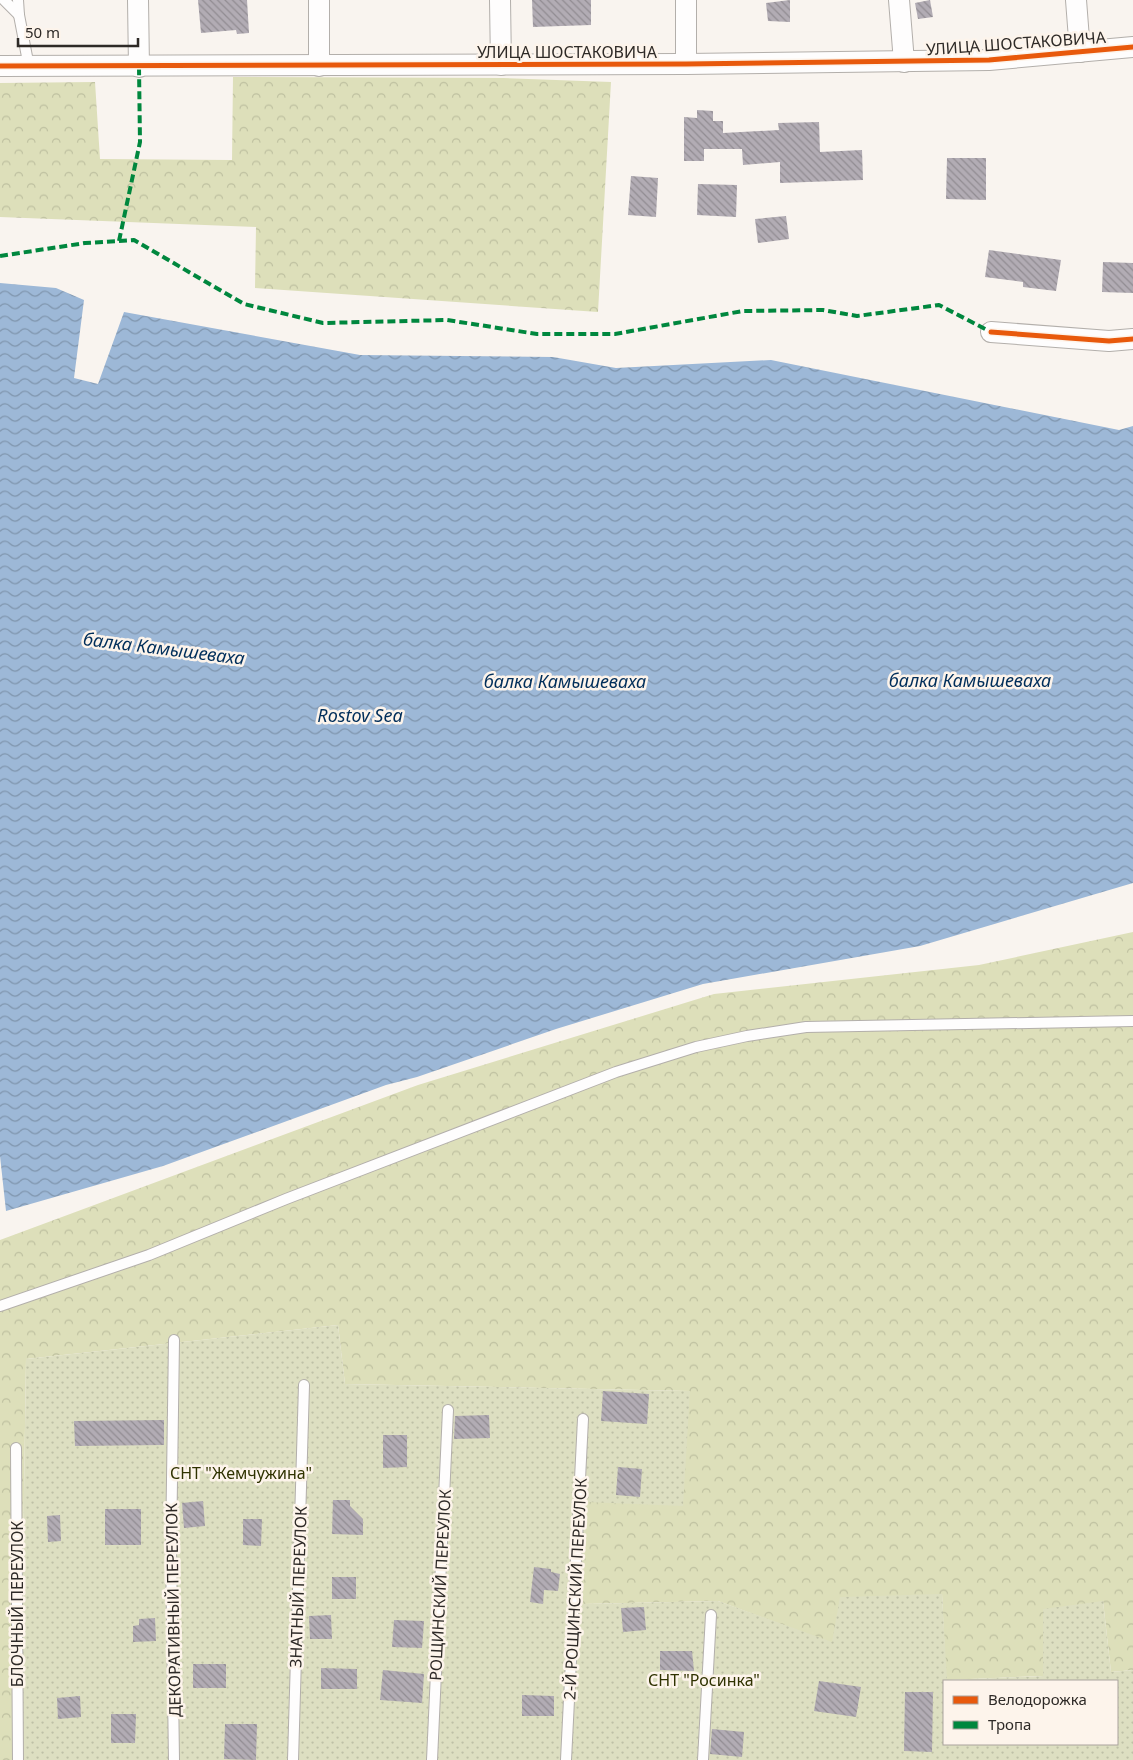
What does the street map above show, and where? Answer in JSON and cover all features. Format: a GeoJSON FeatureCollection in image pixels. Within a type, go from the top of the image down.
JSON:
{"type":"FeatureCollection","features":[{"type":"Feature","properties":{"kind":"street"},"geometry":{"type":"LineString","coordinates":[[138,0],[139,67]]}},
{"type":"Feature","properties":{"kind":"street"},"geometry":{"type":"LineString","coordinates":[[319,0],[319,66]]}},
{"type":"Feature","properties":{"kind":"street"},"geometry":{"type":"LineString","coordinates":[[500,0],[500,65]]}},
{"type":"Feature","properties":{"kind":"street"},"geometry":{"type":"LineString","coordinates":[[686,0],[686,64]]}},
{"type":"Feature","properties":{"kind":"street"},"geometry":{"type":"LineString","coordinates":[[899,0],[904,62]]}},
{"type":"Feature","properties":{"kind":"street"},"geometry":{"type":"LineString","coordinates":[[1076,0],[1080,52]]}},
{"type":"Feature","properties":{"kind":"street","name":"УЛИЦА ШОСТАКОВИЧА"},"geometry":{"type":"LineString","coordinates":[[0,66],[139,67],[904,62],[989,60],[1133,47]]}},
{"type":"Feature","properties":{"kind":"street"},"geometry":{"type":"LineString","coordinates":[[991,332],[1024,333],[1109,341],[1133,339]]}},
{"type":"Feature","properties":{"kind":"lane"},"geometry":{"type":"LineString","coordinates":[[4,0],[19,15]]}},
{"type":"Feature","properties":{"kind":"lane"},"geometry":{"type":"LineString","coordinates":[[18,0],[29,67]]}},
{"type":"Feature","properties":{"kind":"lane"},"geometry":{"type":"LineString","coordinates":[[0,1306],[149,1255],[286,1198],[616,1072],[696,1047],[747,1036],[806,1027],[1133,1021]]}},
{"type":"Feature","properties":{"kind":"lane","name":"ДЕКОРАТИВНЫЙ ПЕРЕУЛОК"},"geometry":{"type":"LineString","coordinates":[[174,1340],[171,1550],[174,1760]]}},
{"type":"Feature","properties":{"kind":"lane","name":"ЗНАТНЫЙ ПЕРЕУЛОК"},"geometry":{"type":"LineString","coordinates":[[294,1760],[304,1385]]}},
{"type":"Feature","properties":{"kind":"lane","name":"РОЩИНСКИЙ ПЕРЕУЛОК"},"geometry":{"type":"LineString","coordinates":[[432,1760],[448,1410]]}},
{"type":"Feature","properties":{"kind":"lane","name":"2-Й РОЩИНСКИЙ ПЕРЕУЛОК"},"geometry":{"type":"LineString","coordinates":[[566,1760],[583,1419]]}},
{"type":"Feature","properties":{"kind":"lane","name":"БЛОЧНЫЙ ПЕРЕУЛОК"},"geometry":{"type":"LineString","coordinates":[[16,1448],[18,1760]]}},
{"type":"Feature","properties":{"kind":"lane"},"geometry":{"type":"LineString","coordinates":[[703,1760],[711,1615]]}},
{"type":"Feature","properties":{"kind":"green space"},"geometry":{"type":"Polygon","coordinates":[[[233,77],[503,78],[611,82],[598,312],[255,288],[256,227],[0,217],[0,83],[95,82],[100,159],[232,160],[233,77]]]}},
{"type":"Feature","properties":{"kind":"green space"},"geometry":{"type":"Polygon","coordinates":[[[1133,932],[1133,1670],[1111,1672],[1103,1601],[1043,1676],[946,1680],[942,1594],[832,1643],[718,1601],[582,1604],[586,1501],[690,1391],[345,1384],[338,1325],[26,1359],[20,1760],[0,1760],[0,1240],[418,1085],[714,994],[979,965],[1133,932]]]}},
{"type":"Feature","properties":{"kind":"green space"},"geometry":{"type":"Polygon","coordinates":[[[338,1325],[345,1384],[690,1391],[683,1506],[587,1502],[582,1604],[718,1601],[832,1642],[840,1597],[942,1594],[947,1680],[1043,1676],[1043,1609],[1103,1601],[1111,1672],[1133,1670],[1133,1760],[20,1760],[26,1359],[338,1325]]]}},
{"type":"Feature","properties":{"kind":"water","name":"Rostov Sea"},"geometry":{"type":"Polygon","coordinates":[[[0,283],[56,288],[84,300],[74,378],[98,384],[124,312],[360,355],[553,357],[616,368],[771,360],[1119,430],[1133,426],[1133,883],[920,946],[703,984],[556,1029],[417,1077],[386,1085],[163,1166],[6,1211],[0,1156],[0,283]]]}},
{"type":"Feature","properties":{"kind":"building"},"geometry":{"type":"Polygon","coordinates":[[[198,0],[247,0],[249,33],[237,34],[236,30],[201,33],[198,0]]]}},
{"type":"Feature","properties":{"kind":"building"},"geometry":{"type":"Polygon","coordinates":[[[532,0],[591,0],[591,25],[533,27],[532,0]]]}},
{"type":"Feature","properties":{"kind":"building"},"geometry":{"type":"Polygon","coordinates":[[[790,0],[790,22],[768,21],[766,3],[790,0]]]}},
{"type":"Feature","properties":{"kind":"building"},"geometry":{"type":"Polygon","coordinates":[[[930,0],[933,17],[918,19],[915,3],[930,0]]]}},
{"type":"Feature","properties":{"kind":"building"},"geometry":{"type":"Polygon","coordinates":[[[697,110],[713,111],[713,121],[723,121],[723,133],[779,130],[778,123],[819,122],[820,152],[862,150],[863,180],[780,183],[780,162],[743,165],[742,149],[704,149],[704,161],[684,161],[684,117],[697,118],[697,110]]]}},
{"type":"Feature","properties":{"kind":"building"},"geometry":{"type":"Polygon","coordinates":[[[947,158],[986,158],[986,200],[946,199],[947,158]]]}},
{"type":"Feature","properties":{"kind":"building"},"geometry":{"type":"Polygon","coordinates":[[[631,176],[658,178],[656,217],[628,215],[631,176]]]}},
{"type":"Feature","properties":{"kind":"building"},"geometry":{"type":"Polygon","coordinates":[[[698,184],[737,185],[736,217],[697,215],[698,184]]]}},
{"type":"Feature","properties":{"kind":"building"},"geometry":{"type":"Polygon","coordinates":[[[786,216],[789,239],[758,243],[755,219],[786,216]]]}},
{"type":"Feature","properties":{"kind":"building"},"geometry":{"type":"Polygon","coordinates":[[[989,250],[1061,260],[1056,291],[1023,287],[1023,282],[985,277],[989,250]]]}},
{"type":"Feature","properties":{"kind":"building"},"geometry":{"type":"Polygon","coordinates":[[[1103,262],[1133,263],[1133,293],[1102,292],[1103,262]]]}},
{"type":"Feature","properties":{"kind":"building"},"geometry":{"type":"Polygon","coordinates":[[[603,1391],[649,1394],[647,1424],[601,1421],[603,1391]]]}},
{"type":"Feature","properties":{"kind":"building"},"geometry":{"type":"Polygon","coordinates":[[[489,1415],[490,1438],[454,1439],[455,1416],[489,1415]]]}},
{"type":"Feature","properties":{"kind":"building"},"geometry":{"type":"Polygon","coordinates":[[[164,1420],[164,1445],[75,1446],[74,1421],[164,1420]]]}},
{"type":"Feature","properties":{"kind":"building"},"geometry":{"type":"Polygon","coordinates":[[[383,1435],[407,1435],[407,1467],[383,1468],[383,1435]]]}},
{"type":"Feature","properties":{"kind":"building"},"geometry":{"type":"Polygon","coordinates":[[[618,1467],[642,1469],[640,1497],[616,1495],[618,1467]]]}},
{"type":"Feature","properties":{"kind":"building"},"geometry":{"type":"Polygon","coordinates":[[[333,1500],[350,1500],[350,1506],[363,1519],[363,1535],[332,1534],[333,1500]]]}},
{"type":"Feature","properties":{"kind":"building"},"geometry":{"type":"Polygon","coordinates":[[[203,1501],[205,1526],[184,1528],[182,1503],[203,1501]]]}},
{"type":"Feature","properties":{"kind":"building"},"geometry":{"type":"Polygon","coordinates":[[[105,1509],[141,1509],[141,1545],[105,1545],[105,1509]]]}},
{"type":"Feature","properties":{"kind":"building"},"geometry":{"type":"Polygon","coordinates":[[[60,1515],[61,1541],[48,1542],[47,1516],[60,1515]]]}},
{"type":"Feature","properties":{"kind":"building"},"geometry":{"type":"Polygon","coordinates":[[[243,1519],[262,1519],[261,1546],[243,1545],[243,1519]]]}},
{"type":"Feature","properties":{"kind":"building"},"geometry":{"type":"Polygon","coordinates":[[[534,1567],[551,1569],[551,1572],[560,1574],[558,1591],[544,1590],[543,1604],[530,1602],[534,1567]]]}},
{"type":"Feature","properties":{"kind":"building"},"geometry":{"type":"Polygon","coordinates":[[[332,1577],[356,1577],[356,1599],[332,1599],[332,1577]]]}},
{"type":"Feature","properties":{"kind":"building"},"geometry":{"type":"Polygon","coordinates":[[[644,1607],[646,1630],[623,1632],[621,1608],[644,1607]]]}},
{"type":"Feature","properties":{"kind":"building"},"geometry":{"type":"Polygon","coordinates":[[[331,1615],[332,1639],[310,1639],[309,1616],[331,1615]]]}},
{"type":"Feature","properties":{"kind":"building"},"geometry":{"type":"Polygon","coordinates":[[[155,1618],[156,1641],[133,1642],[133,1626],[139,1625],[139,1619],[155,1618]]]}},
{"type":"Feature","properties":{"kind":"building"},"geometry":{"type":"Polygon","coordinates":[[[394,1620],[424,1621],[422,1648],[392,1647],[394,1620]]]}},
{"type":"Feature","properties":{"kind":"building"},"geometry":{"type":"Polygon","coordinates":[[[660,1651],[692,1651],[694,1671],[660,1670],[660,1651]]]}},
{"type":"Feature","properties":{"kind":"building"},"geometry":{"type":"Polygon","coordinates":[[[193,1664],[226,1664],[226,1688],[193,1688],[193,1664]]]}},
{"type":"Feature","properties":{"kind":"building"},"geometry":{"type":"Polygon","coordinates":[[[321,1668],[357,1669],[357,1689],[321,1689],[321,1668]]]}},
{"type":"Feature","properties":{"kind":"building"},"geometry":{"type":"Polygon","coordinates":[[[383,1670],[424,1674],[422,1703],[380,1700],[383,1670]]]}},
{"type":"Feature","properties":{"kind":"building"},"geometry":{"type":"Polygon","coordinates":[[[819,1681],[861,1687],[856,1717],[814,1711],[819,1681]]]}},
{"type":"Feature","properties":{"kind":"building"},"geometry":{"type":"Polygon","coordinates":[[[905,1692],[933,1692],[932,1752],[904,1751],[905,1692]]]}},
{"type":"Feature","properties":{"kind":"building"},"geometry":{"type":"Polygon","coordinates":[[[522,1695],[554,1696],[554,1716],[522,1716],[522,1695]]]}},
{"type":"Feature","properties":{"kind":"building"},"geometry":{"type":"Polygon","coordinates":[[[80,1696],[81,1717],[58,1719],[57,1698],[80,1696]]]}},
{"type":"Feature","properties":{"kind":"building"},"geometry":{"type":"Polygon","coordinates":[[[111,1714],[136,1714],[135,1743],[111,1743],[111,1714]]]}},
{"type":"Feature","properties":{"kind":"building"},"geometry":{"type":"Polygon","coordinates":[[[225,1724],[257,1724],[256,1760],[224,1759],[225,1724]]]}},
{"type":"Feature","properties":{"kind":"building"},"geometry":{"type":"Polygon","coordinates":[[[712,1729],[744,1732],[742,1757],[710,1754],[712,1729]]]}},
{"type":"Feature","properties":{"kind":"marked path"},"geometry":{"type":"LineString","coordinates":[[119,241],[140,142],[139,67]]}},
{"type":"Feature","properties":{"kind":"marked path"},"geometry":{"type":"LineString","coordinates":[[0,256],[85,243],[134,240],[244,304],[323,323],[447,320],[537,334],[615,334],[743,311],[823,310],[857,316],[939,305],[991,332]]}},
{"type":"Feature","properties":{"kind":"cycle path"},"geometry":{"type":"LineString","coordinates":[[0,66],[686,64],[989,60],[1133,47]]}},
{"type":"Feature","properties":{"kind":"cycle path"},"geometry":{"type":"LineString","coordinates":[[991,332],[1109,341],[1133,339]]}},
{"type":"Feature","properties":{"kind":"water label","name":"балка Камышеваха"},"geometry":{"type":"Point","coordinates":[164,648]}},
{"type":"Feature","properties":{"kind":"water label","name":"балка Камышеваха"},"geometry":{"type":"Point","coordinates":[970,680]}},
{"type":"Feature","properties":{"kind":"water label","name":"балка Камышеваха"},"geometry":{"type":"Point","coordinates":[565,681]}},
{"type":"Feature","properties":{"kind":"park label","name":"СНТ \"Жемчужина\""},"geometry":{"type":"Point","coordinates":[241,1473]}},
{"type":"Feature","properties":{"kind":"park label","name":"СНТ \"Росинка\""},"geometry":{"type":"Point","coordinates":[704,1680]}}]}
